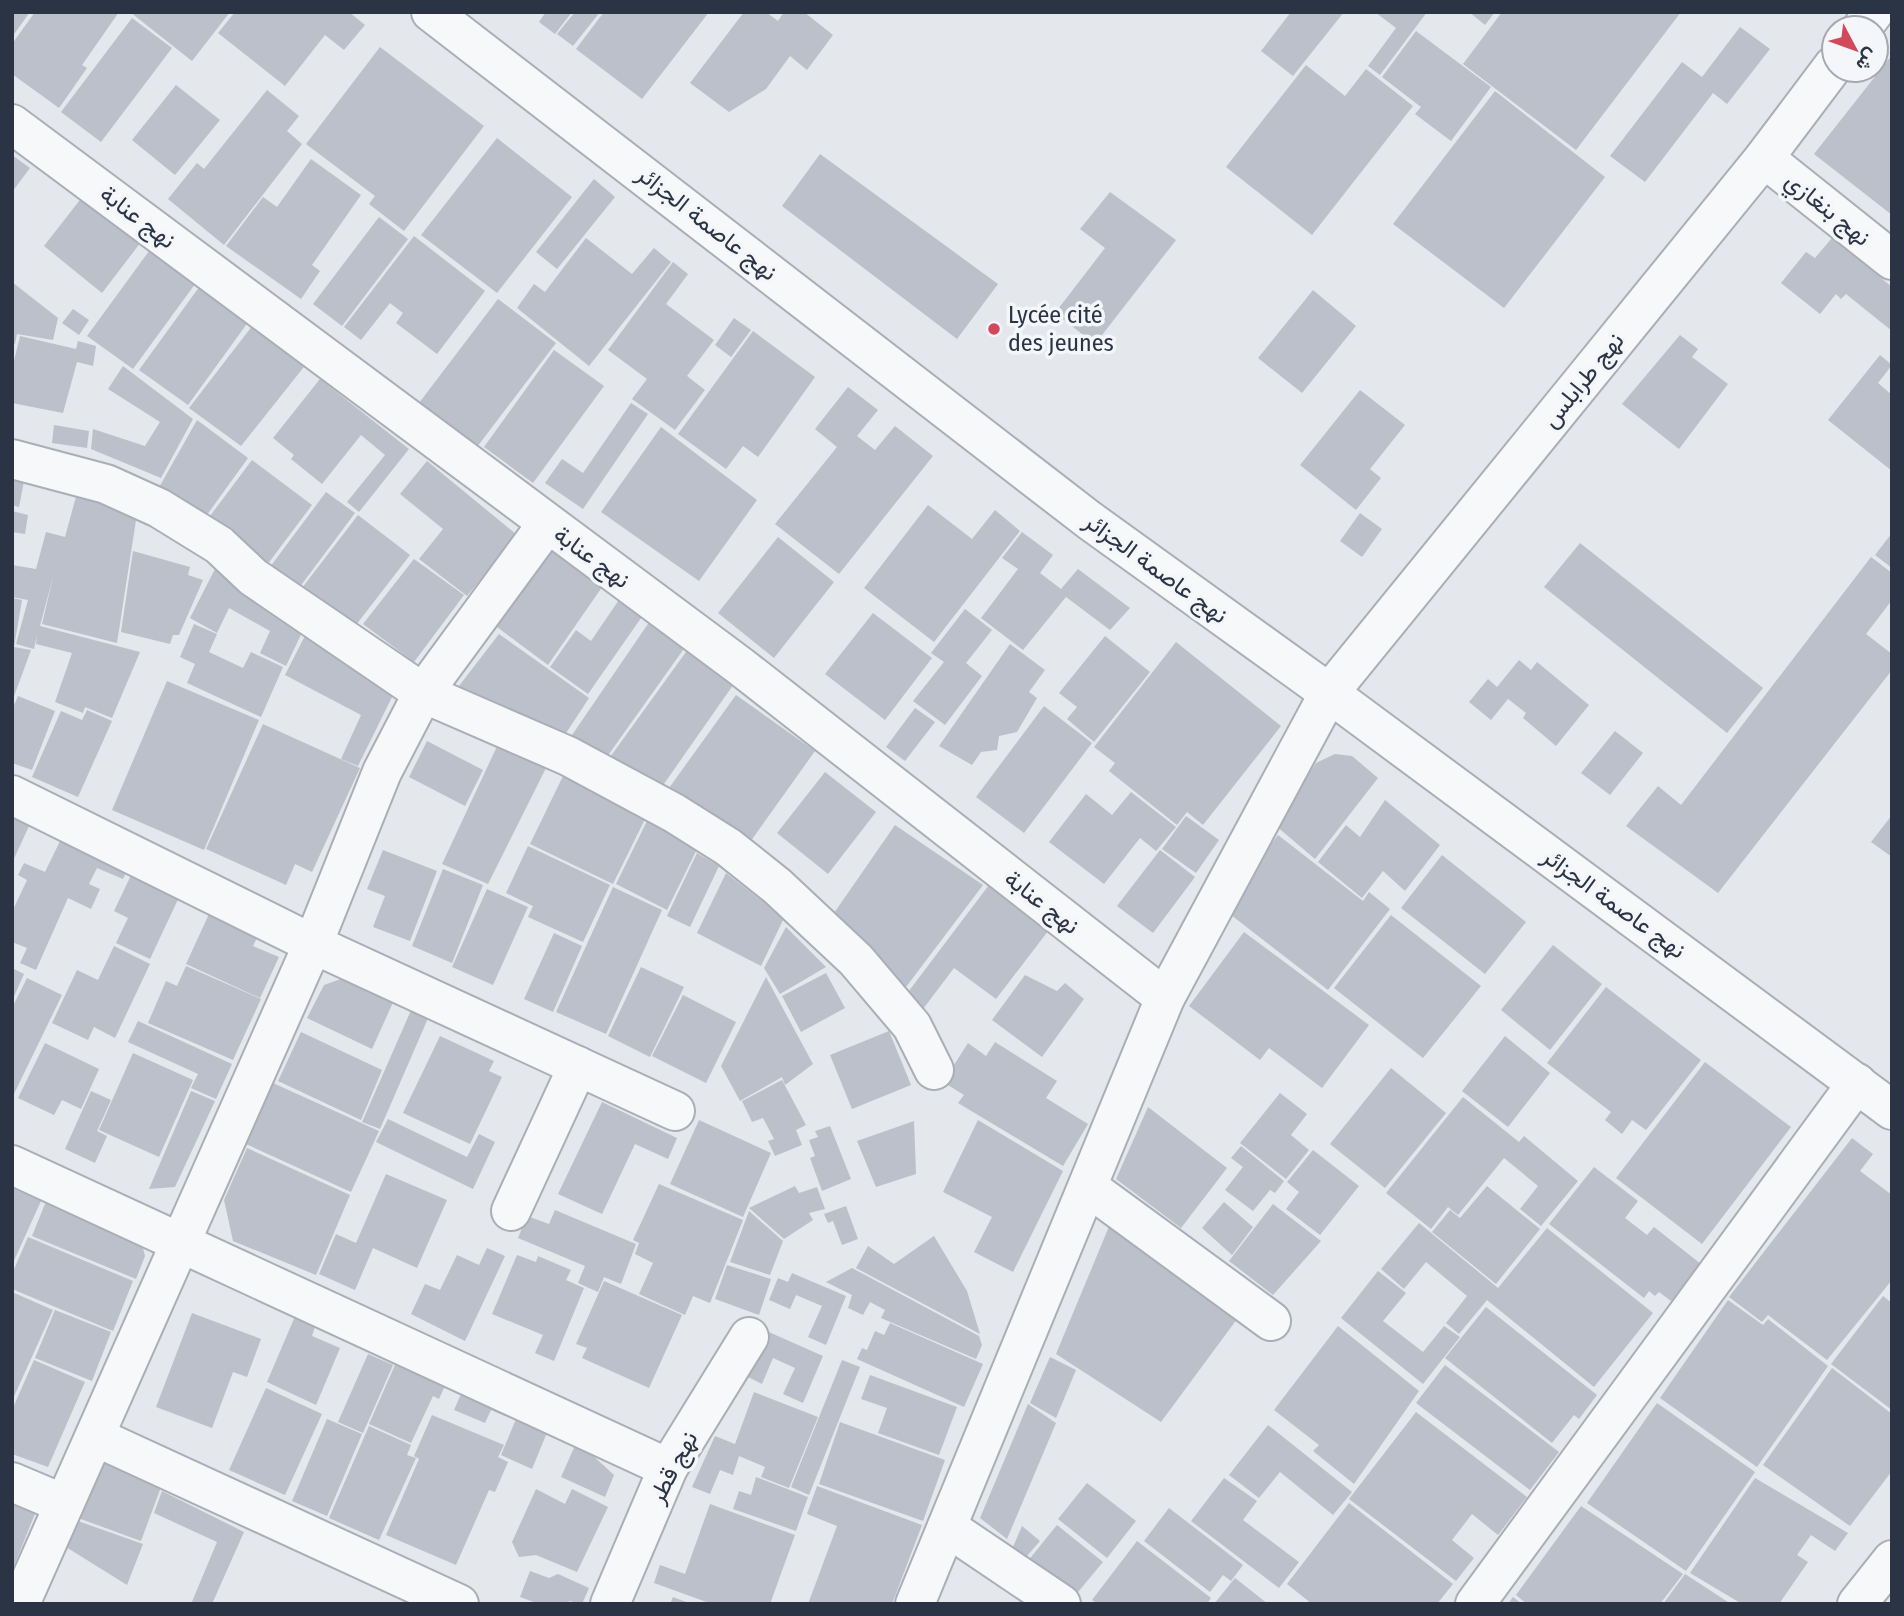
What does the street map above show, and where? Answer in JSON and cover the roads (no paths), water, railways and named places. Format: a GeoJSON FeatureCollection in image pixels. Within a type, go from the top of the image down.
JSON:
{"type":"FeatureCollection","features":[{"type":"Feature","properties":{"kind":"street","name":"نهج عاصمة الجزائر"},"geometry":{"type":"LineString","coordinates":[[431,12],[1089,520],[1329,693],[1892,1110]]}},
{"type":"Feature","properties":{"kind":"street","name":"نهج طرابلس"},"geometry":{"type":"LineString","coordinates":[[915,1604],[1165,998],[1329,693],[1764,158],[1820,84]]}},
{"type":"Feature","properties":{"kind":"street","name":"نهج عنابة"},"geometry":{"type":"LineString","coordinates":[[12,124],[740,666],[1165,998]]}},
{"type":"Feature","properties":{"kind":"street","name":"نهج بنغازي"},"geometry":{"type":"LineString","coordinates":[[1764,158],[1892,260]]}},
{"type":"Feature","properties":{"kind":"street"},"geometry":{"type":"LineString","coordinates":[[12,460],[106,484],[159,508],[219,545],[253,577],[423,692],[568,756],[674,813],[728,847],[777,886],[856,960],[912,1026],[934,1070]]}},
{"type":"Feature","properties":{"kind":"street"},"geometry":{"type":"LineString","coordinates":[[20,1604],[313,944],[382,772],[423,692],[547,524]]}},
{"type":"Feature","properties":{"kind":"street"},"geometry":{"type":"LineString","coordinates":[[12,795],[313,944],[675,1111]]}},
{"type":"Feature","properties":{"kind":"street"},"geometry":{"type":"LineString","coordinates":[[512,1211],[578,1066]]}},
{"type":"Feature","properties":{"kind":"street"},"geometry":{"type":"LineString","coordinates":[[1475,1604],[1857,1083]]}},
{"type":"Feature","properties":{"kind":"street"},"geometry":{"type":"LineString","coordinates":[[12,1165],[668,1468]]}},
{"type":"Feature","properties":{"kind":"street"},"geometry":{"type":"LineString","coordinates":[[1088,1187],[1271,1321]]}},
{"type":"Feature","properties":{"kind":"street","name":"نهج قطر"},"geometry":{"type":"LineString","coordinates":[[610,1604],[668,1468],[749,1337]]}},
{"type":"Feature","properties":{"kind":"street"},"geometry":{"type":"LineString","coordinates":[[96,1437],[459,1604]]}},
{"type":"Feature","properties":{"kind":"street"},"geometry":{"type":"LineString","coordinates":[[12,1482],[64,1504]]}},
{"type":"Feature","properties":{"kind":"street"},"geometry":{"type":"LineString","coordinates":[[947,1527],[1061,1604]]}},
{"type":"Feature","properties":{"kind":"street"},"geometry":{"type":"LineString","coordinates":[[1857,1604],[1892,1560]]}},
{"type":"Feature","properties":{"kind":"place","name":"Lycée cité des jeunes"},"geometry":{"type":"Point","coordinates":[994,329]}}]}
